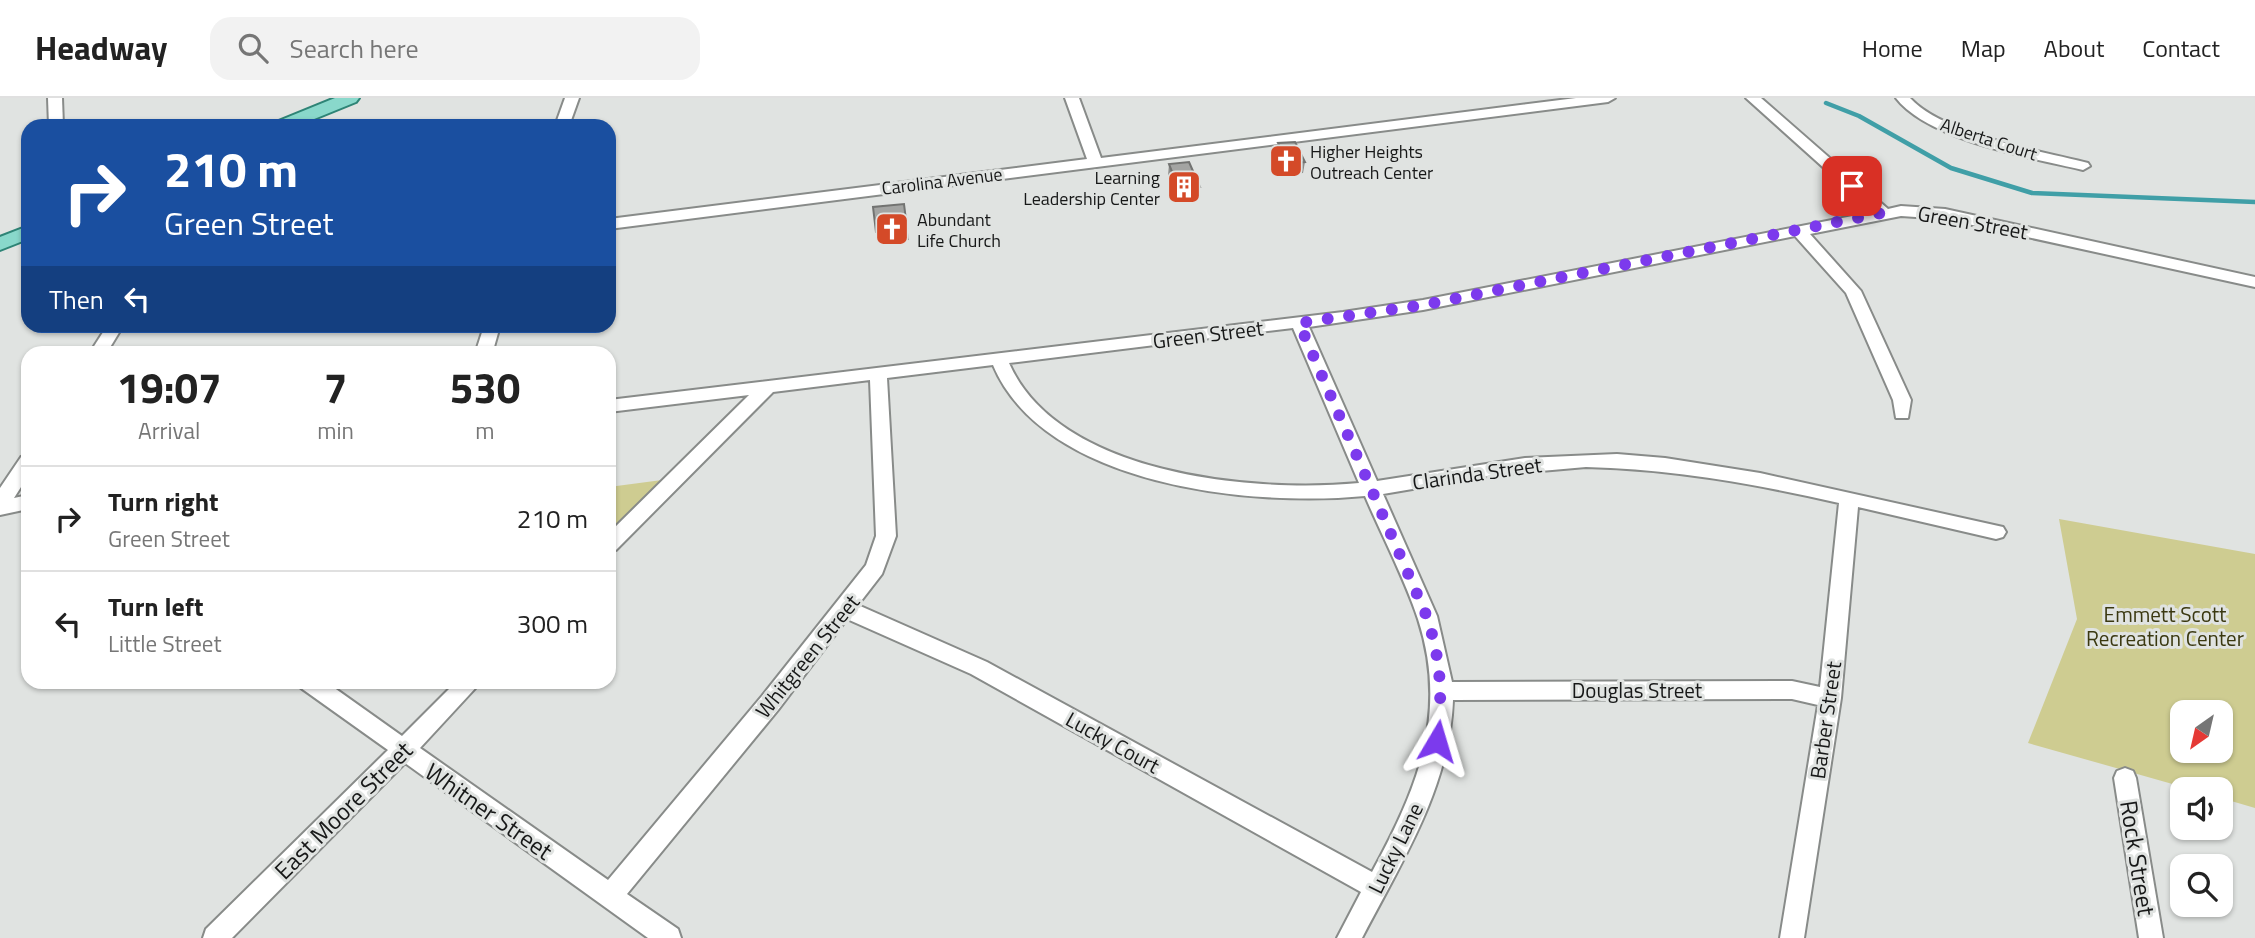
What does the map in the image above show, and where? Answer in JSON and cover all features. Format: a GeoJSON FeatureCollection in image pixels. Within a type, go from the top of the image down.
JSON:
{"type":"FeatureCollection","features":[{"type":"Feature","properties":{"kind":"main road"},"geometry":{"type":"LineString","coordinates":[[299,119],[350,98]]}},
{"type":"Feature","properties":{"kind":"main road"},"geometry":{"type":"LineString","coordinates":[[0,244],[21,235]]}},
{"type":"Feature","properties":{"kind":"street"},"geometry":{"type":"LineString","coordinates":[[55,98],[55,119]]}},
{"type":"Feature","properties":{"kind":"street"},"geometry":{"type":"LineString","coordinates":[[564,119],[572,98]]}},
{"type":"Feature","properties":{"kind":"street"},"geometry":{"type":"LineString","coordinates":[[1072,98],[1095,162]]}},
{"type":"Feature","properties":{"kind":"street","name":"Carolina Avenue"},"geometry":{"type":"LineString","coordinates":[[616,223],[1602,98]]}},
{"type":"Feature","properties":{"kind":"street"},"geometry":{"type":"LineString","coordinates":[[1753,98],[1882,213]]}},
{"type":"Feature","properties":{"kind":"street","name":"Alberta Court"},"geometry":{"type":"LineString","coordinates":[[1903,98],[1916,112],[1940,124],[1988,141],[2083,166]]}},
{"type":"Feature","properties":{"kind":"street","name":"Green Street"},"geometry":{"type":"LineString","coordinates":[[616,404],[1299,323],[1423,305],[1882,213],[1917,211],[1945,214],[2255,282]]}},
{"type":"Feature","properties":{"kind":"street"},"geometry":{"type":"LineString","coordinates":[[1798,230],[1844,280],[1860,302],[1902,400],[1902,414]]}},
{"type":"Feature","properties":{"kind":"street","name":"Lucky Lane"},"geometry":{"type":"LineString","coordinates":[[1299,323],[1427,617],[1436,647],[1442,691],[1437,741],[1429,774],[1417,804],[1349,938]]}},
{"type":"Feature","properties":{"kind":"street","name":"Clarinda Street"},"geometry":{"type":"LineString","coordinates":[[999,359],[1008,381],[1026,407],[1066,438],[1107,456],[1160,474],[1222,488],[1286,493],[1372,488],[1501,467],[1592,460],[1674,465],[1996,532]]}},
{"type":"Feature","properties":{"kind":"street","name":"Whitgreen Street"},"geometry":{"type":"LineString","coordinates":[[611,895],[845,609],[875,568],[886,536],[878,373]]}},
{"type":"Feature","properties":{"kind":"street"},"geometry":{"type":"LineString","coordinates":[[616,538],[769,387]]}},
{"type":"Feature","properties":{"kind":"street"},"geometry":{"type":"LineString","coordinates":[[0,505],[21,474]]}},
{"type":"Feature","properties":{"kind":"street","name":"Barber Street"},"geometry":{"type":"LineString","coordinates":[[1792,938],[1830,698],[1849,500]]}},
{"type":"Feature","properties":{"kind":"street"},"geometry":{"type":"LineString","coordinates":[[0,505],[21,503]]}},
{"type":"Feature","properties":{"kind":"street","name":"Lucky Court"},"geometry":{"type":"LineString","coordinates":[[845,609],[979,668],[1375,887]]}},
{"type":"Feature","properties":{"kind":"street","name":"Whitner Street"},"geometry":{"type":"LineString","coordinates":[[318,689],[402,751],[669,938]]}},
{"type":"Feature","properties":{"kind":"street","name":"East Moore Street"},"geometry":{"type":"LineString","coordinates":[[215,938],[464,689]]}},
{"type":"Feature","properties":{"kind":"street","name":"Douglas Street"},"geometry":{"type":"LineString","coordinates":[[1442,691],[1792,690],[1830,698]]}},
{"type":"Feature","properties":{"kind":"street","name":"Rock Street"},"geometry":{"type":"LineString","coordinates":[[2125,778],[2151,938]]}},
{"type":"Feature","properties":{"kind":"green space"},"geometry":{"type":"Polygon","coordinates":[[[662,480],[616,526],[616,486],[662,480]]]}},
{"type":"Feature","properties":{"kind":"green space","name":"Emmett Scott Recreation Center"},"geometry":{"type":"Polygon","coordinates":[[[2059,519],[2255,554],[2255,808],[2233,802],[2233,777],[2170,777],[2170,783],[2028,743],[2077,619],[2059,519]]]}},
{"type":"Feature","properties":{"kind":"building"},"geometry":{"type":"Polygon","coordinates":[[[1295,142],[1305,162],[1288,163],[1278,143],[1295,142]]]}},
{"type":"Feature","properties":{"kind":"building"},"geometry":{"type":"Polygon","coordinates":[[[1189,162],[1200,187],[1179,189],[1169,164],[1189,162]]]}},
{"type":"Feature","properties":{"kind":"building"},"geometry":{"type":"Polygon","coordinates":[[[904,204],[907,228],[876,232],[873,207],[904,204]]]}},
{"type":"Feature","properties":{"kind":"waterway"},"geometry":{"type":"LineString","coordinates":[[1826,103],[1859,116],[1951,168],[2032,193],[2255,202]]}},
{"type":"Feature","properties":{"kind":"place","name":"Higher Heights Outreach Center"},"geometry":{"type":"Point","coordinates":[1286,161]}},
{"type":"Feature","properties":{"kind":"place","name":"Learning Leadership Center"},"geometry":{"type":"Point","coordinates":[1184,187]}},
{"type":"Feature","properties":{"kind":"place","name":"Abundant Life Church"},"geometry":{"type":"Point","coordinates":[892,229]}},
{"type":"Feature","properties":{"kind":"route"},"geometry":{"type":"LineString","coordinates":[[1437,741],[1442,691],[1436,647],[1427,617],[1299,323],[1423,305],[1882,213],[1852,186]]}}]}
